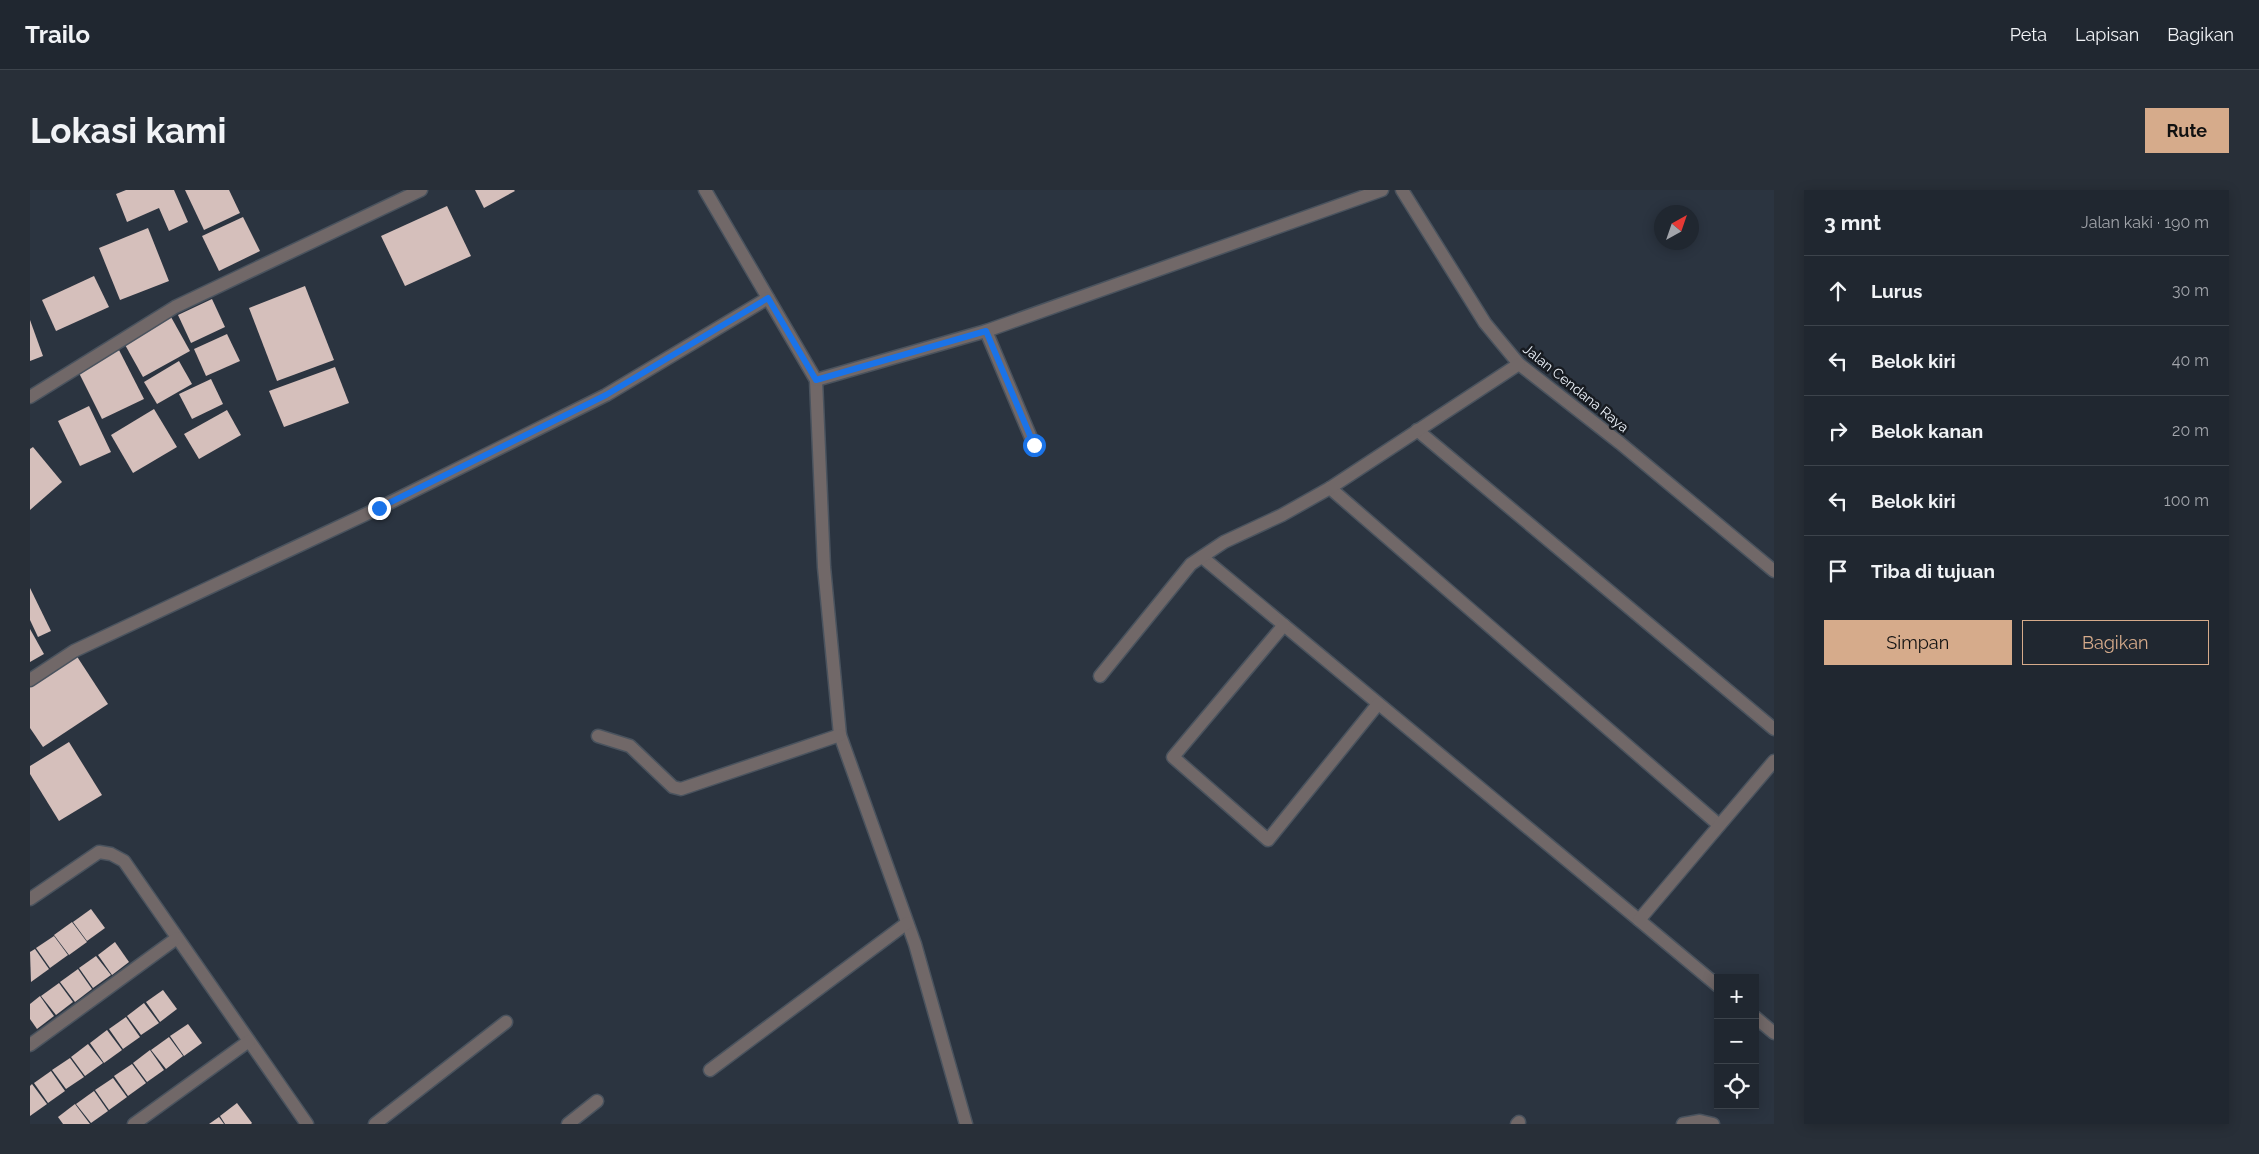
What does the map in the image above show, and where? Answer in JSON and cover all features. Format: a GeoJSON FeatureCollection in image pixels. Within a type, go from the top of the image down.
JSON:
{"type":"FeatureCollection","features":[{"type":"Feature","properties":{"kind":"street"},"geometry":{"type":"LineString","coordinates":[[30,397],[175,306],[420,190]]}},
{"type":"Feature","properties":{"kind":"street"},"geometry":{"type":"LineString","coordinates":[[705,190],[816,380],[824,567],[840,735],[907,923],[966,1124]]}},
{"type":"Feature","properties":{"kind":"street"},"geometry":{"type":"LineString","coordinates":[[816,380],[986,331],[1088,297],[1382,190]]}},
{"type":"Feature","properties":{"kind":"street","name":"Jalan Cendana Raya"},"geometry":{"type":"LineString","coordinates":[[1402,190],[1485,322],[1519,364],[1620,443],[1774,571]]}},
{"type":"Feature","properties":{"kind":"street"},"geometry":{"type":"LineString","coordinates":[[30,680],[74,651],[379,508],[606,395],[768,298]]}},
{"type":"Feature","properties":{"kind":"street"},"geometry":{"type":"LineString","coordinates":[[986,331],[1034,445]]}},
{"type":"Feature","properties":{"kind":"street"},"geometry":{"type":"LineString","coordinates":[[1100,676],[1191,564],[1224,542],[1282,515],[1330,488],[1519,364]]}},
{"type":"Feature","properties":{"kind":"street"},"geometry":{"type":"LineString","coordinates":[[1417,430],[1774,729]]}},
{"type":"Feature","properties":{"kind":"street"},"geometry":{"type":"LineString","coordinates":[[1330,488],[1719,825]]}},
{"type":"Feature","properties":{"kind":"street"},"geometry":{"type":"LineString","coordinates":[[1202,557],[1714,983]]}},
{"type":"Feature","properties":{"kind":"street"},"geometry":{"type":"LineString","coordinates":[[1284,625],[1173,757],[1268,840],[1378,704]]}},
{"type":"Feature","properties":{"kind":"street"},"geometry":{"type":"LineString","coordinates":[[598,736],[630,746],[673,787],[681,789],[840,735]]}},
{"type":"Feature","properties":{"kind":"street"},"geometry":{"type":"LineString","coordinates":[[1639,920],[1774,761]]}},
{"type":"Feature","properties":{"kind":"street"},"geometry":{"type":"LineString","coordinates":[[30,899],[99,852],[111,854],[124,861],[307,1124]]}},
{"type":"Feature","properties":{"kind":"street"},"geometry":{"type":"LineString","coordinates":[[710,1070],[907,923]]}},
{"type":"Feature","properties":{"kind":"street"},"geometry":{"type":"LineString","coordinates":[[30,1045],[177,938]]}},
{"type":"Feature","properties":{"kind":"street"},"geometry":{"type":"LineString","coordinates":[[1757,1019],[1774,1033]]}},
{"type":"Feature","properties":{"kind":"street"},"geometry":{"type":"LineString","coordinates":[[375,1124],[506,1022]]}},
{"type":"Feature","properties":{"kind":"street"},"geometry":{"type":"LineString","coordinates":[[134,1124],[249,1041]]}},
{"type":"Feature","properties":{"kind":"street"},"geometry":{"type":"LineString","coordinates":[[568,1124],[597,1101]]}},
{"type":"Feature","properties":{"kind":"street"},"geometry":{"type":"LineString","coordinates":[[1682,1124],[1700,1121],[1713,1124]]}},
{"type":"Feature","properties":{"kind":"building"},"geometry":{"type":"Polygon","coordinates":[[[126,190],[174,190],[188,222],[169,231],[159,208],[127,222],[116,194],[126,190]]]}},
{"type":"Feature","properties":{"kind":"building"},"geometry":{"type":"Polygon","coordinates":[[[185,190],[229,190],[240,213],[204,230],[185,190]]]}},
{"type":"Feature","properties":{"kind":"building"},"geometry":{"type":"Polygon","coordinates":[[[475,190],[514,190],[515,191],[484,208],[475,190]]]}},
{"type":"Feature","properties":{"kind":"building"},"geometry":{"type":"Polygon","coordinates":[[[447,206],[471,256],[405,286],[381,236],[447,206]]]}},
{"type":"Feature","properties":{"kind":"building"},"geometry":{"type":"Polygon","coordinates":[[[243,217],[260,251],[219,271],[202,236],[243,217]]]}},
{"type":"Feature","properties":{"kind":"building"},"geometry":{"type":"Polygon","coordinates":[[[148,228],[169,281],[120,300],[99,248],[148,228]]]}},
{"type":"Feature","properties":{"kind":"building"},"geometry":{"type":"Polygon","coordinates":[[[94,276],[109,307],[56,331],[42,300],[94,276]]]}},
{"type":"Feature","properties":{"kind":"building"},"geometry":{"type":"Polygon","coordinates":[[[305,286],[334,360],[277,381],[249,308],[305,286]]]}},
{"type":"Feature","properties":{"kind":"building"},"geometry":{"type":"Polygon","coordinates":[[[212,299],[225,327],[191,343],[178,315],[212,299]]]}},
{"type":"Feature","properties":{"kind":"building"},"geometry":{"type":"Polygon","coordinates":[[[171,317],[190,351],[143,377],[124,343],[171,317]]]}},
{"type":"Feature","properties":{"kind":"building"},"geometry":{"type":"Polygon","coordinates":[[[30,320],[43,356],[30,361],[30,320]]]}},
{"type":"Feature","properties":{"kind":"building"},"geometry":{"type":"Polygon","coordinates":[[[227,334],[240,361],[206,376],[194,349],[227,334]]]}},
{"type":"Feature","properties":{"kind":"building"},"geometry":{"type":"Polygon","coordinates":[[[119,350],[144,399],[102,419],[78,371],[119,350]]]}},
{"type":"Feature","properties":{"kind":"building"},"geometry":{"type":"Polygon","coordinates":[[[179,361],[192,384],[157,404],[144,382],[179,361]]]}},
{"type":"Feature","properties":{"kind":"building"},"geometry":{"type":"Polygon","coordinates":[[[335,367],[349,403],[284,427],[269,391],[335,367]]]}},
{"type":"Feature","properties":{"kind":"building"},"geometry":{"type":"Polygon","coordinates":[[[211,379],[223,404],[192,419],[179,394],[211,379]]]}},
{"type":"Feature","properties":{"kind":"building"},"geometry":{"type":"Polygon","coordinates":[[[89,406],[111,452],[80,466],[58,421],[89,406]]]}},
{"type":"Feature","properties":{"kind":"building"},"geometry":{"type":"Polygon","coordinates":[[[154,409],[177,447],[133,473],[111,435],[154,409]]]}},
{"type":"Feature","properties":{"kind":"building"},"geometry":{"type":"Polygon","coordinates":[[[227,410],[241,435],[199,459],[184,434],[227,410]]]}},
{"type":"Feature","properties":{"kind":"building"},"geometry":{"type":"Polygon","coordinates":[[[33,447],[62,482],[30,510],[30,449],[33,447]]]}},
{"type":"Feature","properties":{"kind":"building"},"geometry":{"type":"Polygon","coordinates":[[[30,588],[51,631],[38,637],[30,620],[30,588]]]}},
{"type":"Feature","properties":{"kind":"building"},"geometry":{"type":"Polygon","coordinates":[[[30,629],[44,654],[30,662],[30,629]]]}},
{"type":"Feature","properties":{"kind":"building"},"geometry":{"type":"Polygon","coordinates":[[[76,655],[108,704],[43,747],[30,728],[30,686],[76,655]]]}},
{"type":"Feature","properties":{"kind":"building"},"geometry":{"type":"Polygon","coordinates":[[[69,742],[102,795],[59,821],[30,774],[30,766],[69,742]]]}},
{"type":"Feature","properties":{"kind":"building"},"geometry":{"type":"Polygon","coordinates":[[[91,909],[105,928],[87,941],[73,922],[91,909]]]}},
{"type":"Feature","properties":{"kind":"building"},"geometry":{"type":"Polygon","coordinates":[[[72,922],[87,942],[69,955],[54,935],[72,922]]]}},
{"type":"Feature","properties":{"kind":"building"},"geometry":{"type":"Polygon","coordinates":[[[54,936],[68,955],[50,968],[36,948],[54,936]]]}},
{"type":"Feature","properties":{"kind":"building"},"geometry":{"type":"Polygon","coordinates":[[[115,942],[129,962],[112,975],[98,955],[115,942]]]}},
{"type":"Feature","properties":{"kind":"building"},"geometry":{"type":"Polygon","coordinates":[[[35,949],[49,969],[31,982],[30,952],[35,949]]]}},
{"type":"Feature","properties":{"kind":"building"},"geometry":{"type":"Polygon","coordinates":[[[96,956],[111,975],[93,988],[79,968],[96,956]]]}},
{"type":"Feature","properties":{"kind":"building"},"geometry":{"type":"Polygon","coordinates":[[[78,969],[92,989],[75,1002],[60,982],[78,969]]]}},
{"type":"Feature","properties":{"kind":"building"},"geometry":{"type":"Polygon","coordinates":[[[59,983],[73,1002],[56,1015],[41,996],[59,983]]]}},
{"type":"Feature","properties":{"kind":"building"},"geometry":{"type":"Polygon","coordinates":[[[163,990],[177,1009],[160,1022],[146,1002],[163,990]]]}},
{"type":"Feature","properties":{"kind":"building"},"geometry":{"type":"Polygon","coordinates":[[[40,996],[54,1016],[37,1029],[30,1019],[30,1004],[40,996]]]}},
{"type":"Feature","properties":{"kind":"building"},"geometry":{"type":"Polygon","coordinates":[[[144,1003],[159,1023],[141,1035],[127,1016],[144,1003]]]}},
{"type":"Feature","properties":{"kind":"building"},"geometry":{"type":"Polygon","coordinates":[[[126,1017],[140,1037],[123,1049],[109,1029],[126,1017]]]}},
{"type":"Feature","properties":{"kind":"building"},"geometry":{"type":"Polygon","coordinates":[[[188,1024],[202,1043],[184,1056],[170,1036],[188,1024]]]}},
{"type":"Feature","properties":{"kind":"building"},"geometry":{"type":"Polygon","coordinates":[[[107,1030],[122,1050],[104,1063],[90,1043],[107,1030]]]}},
{"type":"Feature","properties":{"kind":"building"},"geometry":{"type":"Polygon","coordinates":[[[169,1037],[183,1056],[166,1069],[151,1050],[169,1037]]]}},
{"type":"Feature","properties":{"kind":"building"},"geometry":{"type":"Polygon","coordinates":[[[88,1044],[103,1063],[85,1076],[71,1057],[88,1044]]]}},
{"type":"Feature","properties":{"kind":"building"},"geometry":{"type":"Polygon","coordinates":[[[150,1050],[164,1070],[147,1082],[133,1063],[150,1050]]]}},
{"type":"Feature","properties":{"kind":"building"},"geometry":{"type":"Polygon","coordinates":[[[70,1058],[84,1077],[66,1089],[52,1070],[70,1058]]]}},
{"type":"Feature","properties":{"kind":"building"},"geometry":{"type":"Polygon","coordinates":[[[132,1064],[146,1083],[128,1096],[114,1076],[132,1064]]]}},
{"type":"Feature","properties":{"kind":"building"},"geometry":{"type":"Polygon","coordinates":[[[51,1071],[65,1091],[48,1103],[34,1083],[51,1071]]]}},
{"type":"Feature","properties":{"kind":"building"},"geometry":{"type":"Polygon","coordinates":[[[113,1078],[127,1097],[109,1110],[95,1090],[113,1078]]]}},
{"type":"Feature","properties":{"kind":"building"},"geometry":{"type":"Polygon","coordinates":[[[32,1084],[47,1104],[30,1116],[30,1086],[32,1084]]]}},
{"type":"Feature","properties":{"kind":"building"},"geometry":{"type":"Polygon","coordinates":[[[94,1091],[108,1111],[91,1123],[76,1104],[94,1091]]]}},
{"type":"Feature","properties":{"kind":"building"},"geometry":{"type":"Polygon","coordinates":[[[237,1103],[251,1124],[225,1124],[220,1116],[237,1103]]]}},
{"type":"Feature","properties":{"kind":"building"},"geometry":{"type":"Polygon","coordinates":[[[75,1104],[90,1124],[63,1124],[58,1117],[75,1104]]]}},
{"type":"Feature","properties":{"kind":"building"},"geometry":{"type":"Polygon","coordinates":[[[219,1117],[224,1124],[209,1124],[219,1117]]]}},
{"type":"Feature","properties":{"kind":"route"},"geometry":{"type":"LineString","coordinates":[[379,508],[606,395],[768,298],[816,380],[986,331],[1034,445]]}}]}
